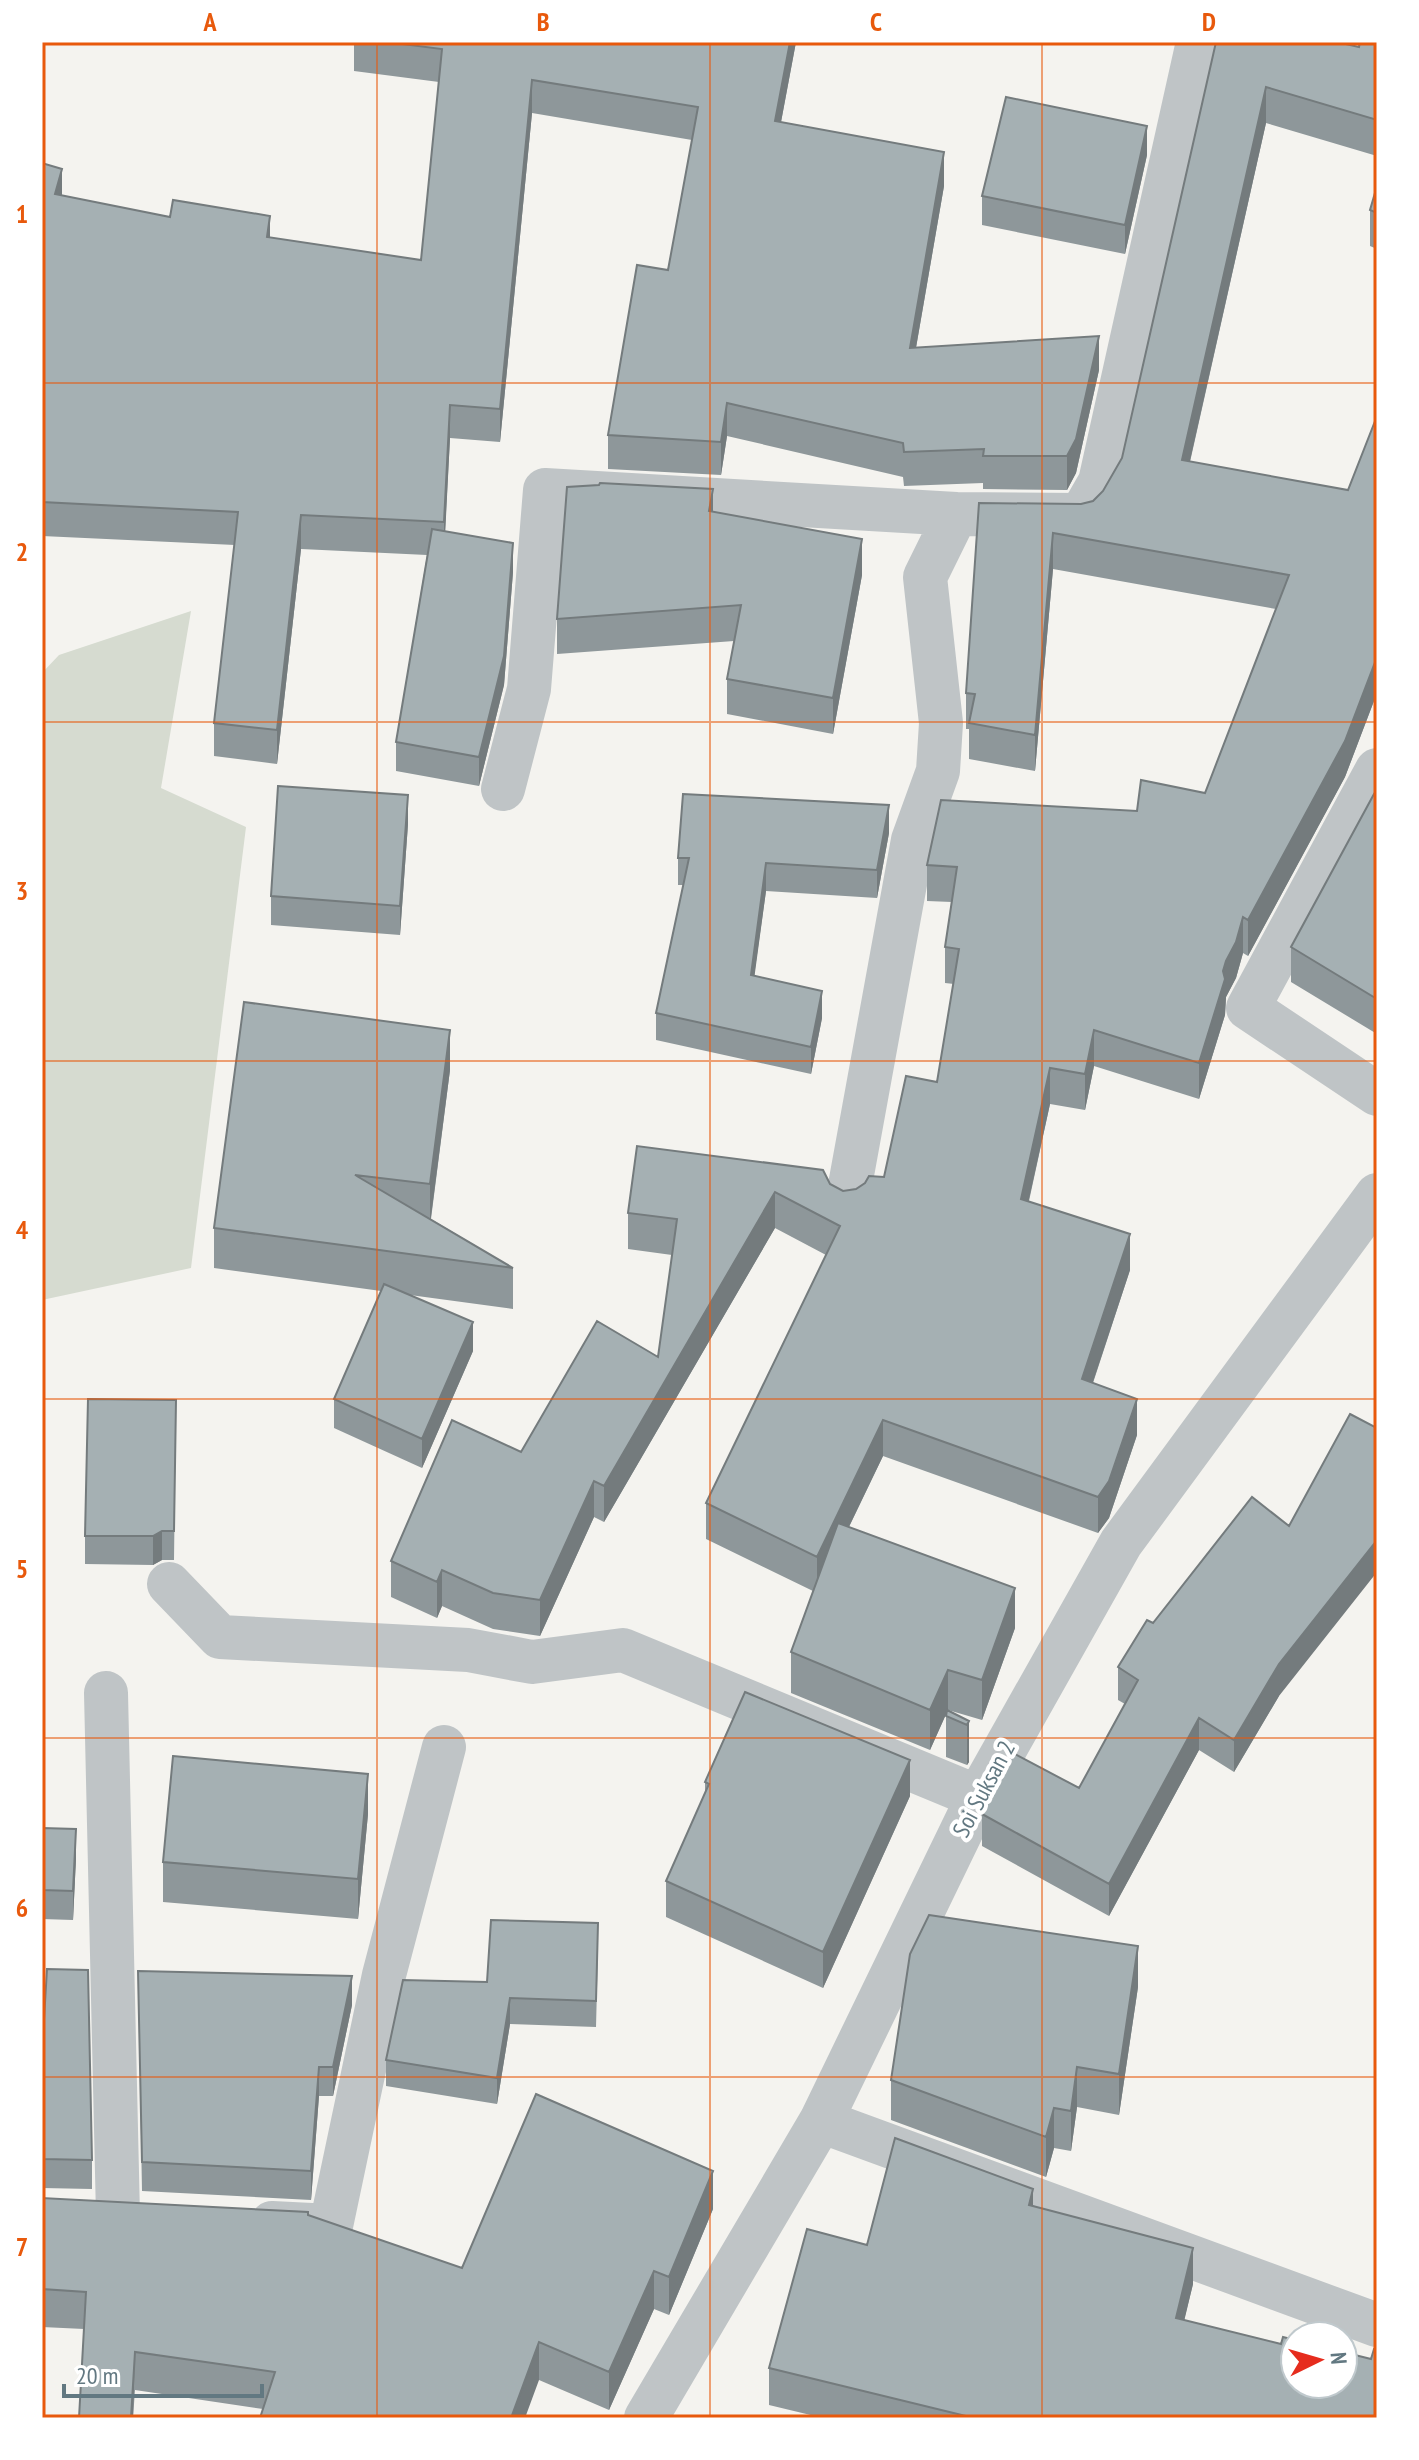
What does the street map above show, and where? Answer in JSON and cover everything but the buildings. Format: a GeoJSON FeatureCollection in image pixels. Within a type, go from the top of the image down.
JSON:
{"type":"FeatureCollection","features":[{"type":"Feature","properties":{"kind":"street"},"geometry":{"type":"LineString","coordinates":[[503,789],[529,689],[545,490],[956,514],[1081,515],[1100,482],[1198,42]]}},
{"type":"Feature","properties":{"kind":"street"},"geometry":{"type":"LineString","coordinates":[[847,1202],[913,840],[938,771],[941,723],[925,577],[956,514]]}},
{"type":"Feature","properties":{"kind":"street"},"geometry":{"type":"LineString","coordinates":[[1377,770],[1248,1008],[1377,1094]]}},
{"type":"Feature","properties":{"kind":"street","name":"Soi Suksan 2"},"geometry":{"type":"LineString","coordinates":[[646,2418],[821,2121],[978,1797],[1121,1543],[1377,1195]]}},
{"type":"Feature","properties":{"kind":"street"},"geometry":{"type":"LineString","coordinates":[[169,1584],[220,1637],[468,1650],[532,1662],[623,1650],[978,1797]]}},
{"type":"Feature","properties":{"kind":"street"},"geometry":{"type":"LineString","coordinates":[[106,1693],[118,2216]]}},
{"type":"Feature","properties":{"kind":"street"},"geometry":{"type":"LineString","coordinates":[[239,2221],[331,2226],[384,1975],[444,1747]]}},
{"type":"Feature","properties":{"kind":"street"},"geometry":{"type":"LineString","coordinates":[[821,2121],[1377,2325]]}},
{"type":"Feature","properties":{"kind":"street"},"geometry":{"type":"LineString","coordinates":[[72,2213],[163,2218]]}},
{"type":"Feature","properties":{"kind":"shaded area"},"geometry":{"type":"Polygon","coordinates":[[[191,611],[161,788],[246,827],[191,1268],[42,1300],[42,673],[59,655],[191,611]]]}}]}
